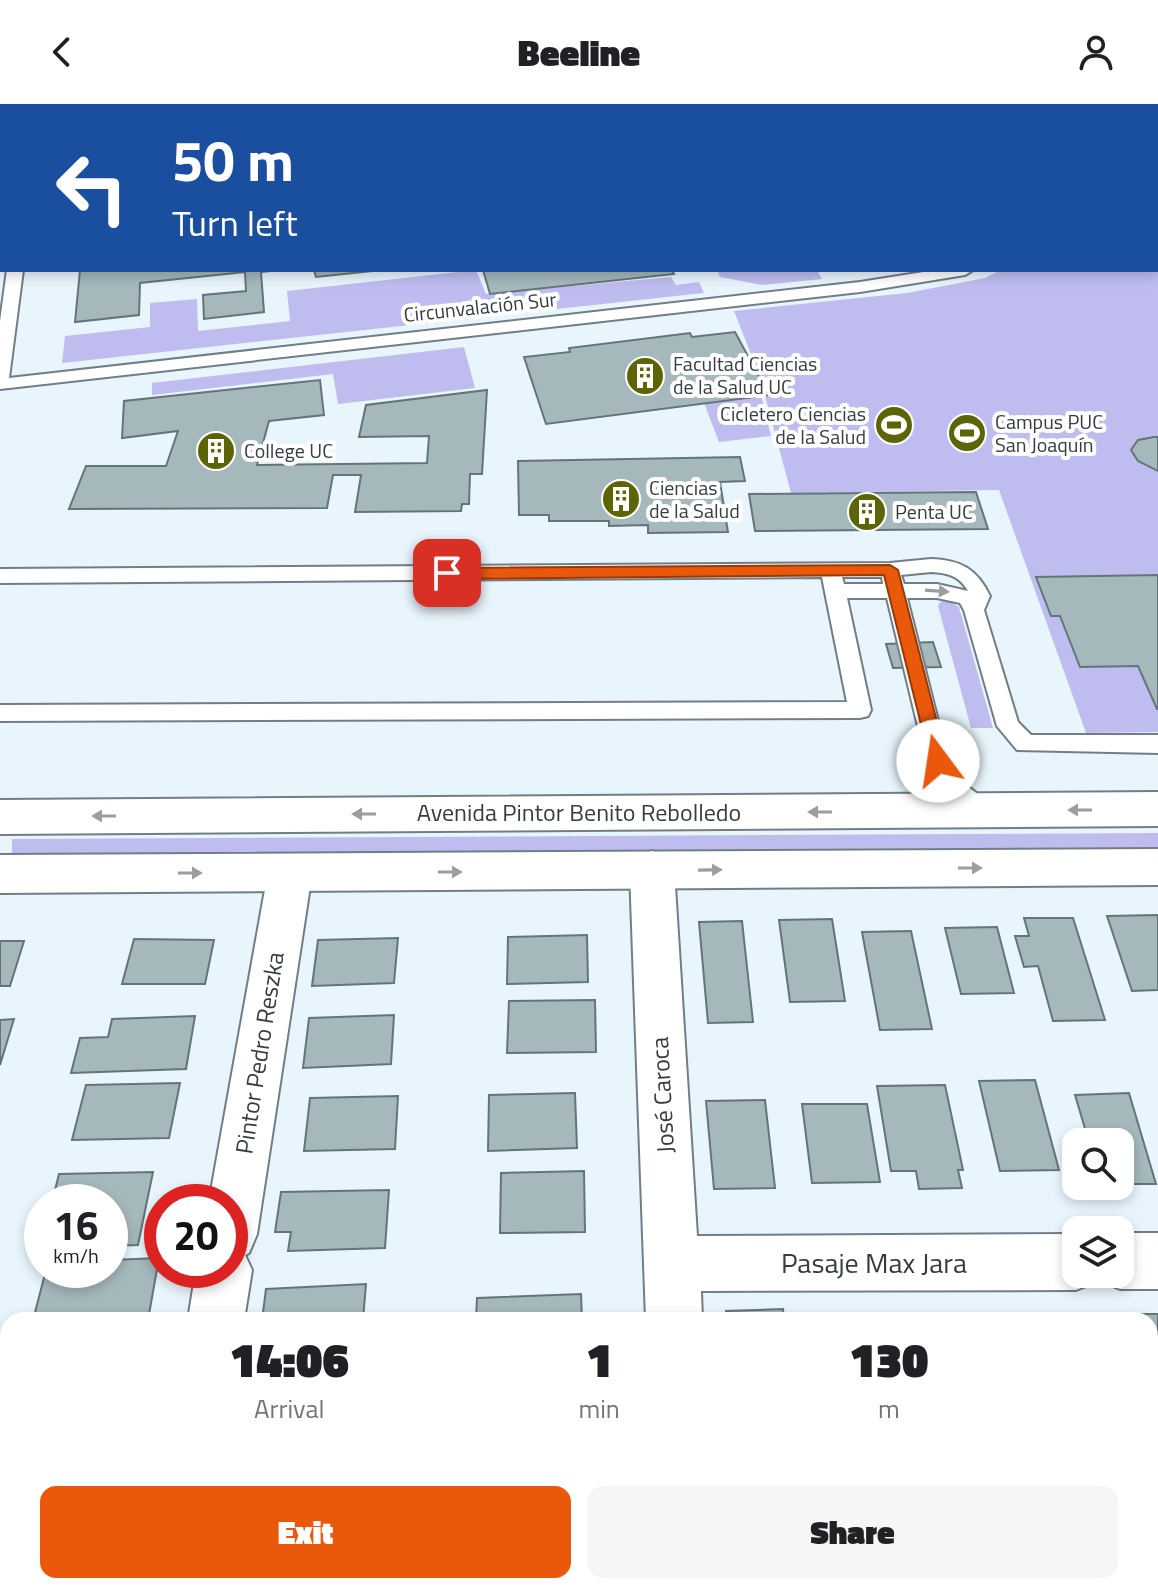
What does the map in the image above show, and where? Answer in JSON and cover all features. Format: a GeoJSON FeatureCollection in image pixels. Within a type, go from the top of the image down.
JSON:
{"type":"FeatureCollection","features":[{"type":"Feature","properties":{"kind":"street","name":"Avenida Pintor Benito Rebolledo"},"geometry":{"type":"LineString","coordinates":[[0,817],[1158,809]]}},
{"type":"Feature","properties":{"kind":"street"},"geometry":{"type":"LineString","coordinates":[[0,874],[1158,867]]}},
{"type":"Feature","properties":{"kind":"street","name":"José Caroca"},"geometry":{"type":"LineString","coordinates":[[652,870],[674,1312]]}},
{"type":"Feature","properties":{"kind":"street","name":"Pintor Pedro Reszka"},"geometry":{"type":"LineString","coordinates":[[238,1184],[290,873]]}},
{"type":"Feature","properties":{"kind":"street"},"geometry":{"type":"LineString","coordinates":[[1134,1261],[1158,1261]]}},
{"type":"Feature","properties":{"kind":"street","name":"Pasaje Max Jara"},"geometry":{"type":"LineString","coordinates":[[671,1264],[1062,1262]]}},
{"type":"Feature","properties":{"kind":"street"},"geometry":{"type":"LineString","coordinates":[[217,1312],[221,1288]]}},
{"type":"Feature","properties":{"kind":"lane"},"geometry":{"type":"LineString","coordinates":[[0,382],[15,272]]}},
{"type":"Feature","properties":{"kind":"lane","name":"Circunvalación Sur"},"geometry":{"type":"LineString","coordinates":[[0,382],[876,285],[953,272]]}},
{"type":"Feature","properties":{"kind":"lane"},"geometry":{"type":"LineString","coordinates":[[0,576],[667,572],[833,581],[893,580],[967,598],[974,610],[1008,726],[1018,739],[1033,745],[1158,744]]}},
{"type":"Feature","properties":{"kind":"lane"},"geometry":{"type":"LineString","coordinates":[[893,580],[939,768],[948,786],[967,803],[984,810]]}},
{"type":"Feature","properties":{"kind":"lane"},"geometry":{"type":"LineString","coordinates":[[0,713],[860,710],[833,581]]}},
{"type":"Feature","properties":{"kind":"shaded area"},"geometry":{"type":"Polygon","coordinates":[[[477,272],[486,294],[671,277],[676,285],[699,282],[704,293],[62,363],[65,336],[150,327],[150,303],[197,299],[198,331],[290,321],[287,291],[477,272]]]}},
{"type":"Feature","properties":{"kind":"shaded area"},"geometry":{"type":"Polygon","coordinates":[[[718,272],[818,272],[822,279],[762,285],[720,277],[718,272]]]}},
{"type":"Feature","properties":{"kind":"shaded area","name":"Campus PUC San Joaquín"},"geometry":{"type":"Polygon","coordinates":[[[997,272],[1158,272],[1158,732],[1086,733],[999,490],[791,493],[760,377],[734,311],[907,293],[985,278],[997,272]]]}},
{"type":"Feature","properties":{"kind":"shaded area"},"geometry":{"type":"Polygon","coordinates":[[[464,347],[475,388],[338,404],[333,374],[152,395],[152,383],[464,347]]]}},
{"type":"Feature","properties":{"kind":"shaded area"},"geometry":{"type":"Polygon","coordinates":[[[761,395],[771,436],[719,442],[704,403],[761,395]]]}},
{"type":"Feature","properties":{"kind":"shaded area"},"geometry":{"type":"Polygon","coordinates":[[[946,600],[959,607],[993,728],[971,728],[938,606],[946,600]]]}},
{"type":"Feature","properties":{"kind":"shaded area"},"geometry":{"type":"Polygon","coordinates":[[[1158,833],[1158,849],[12,857],[12,839],[1158,833]]]}},
{"type":"Feature","properties":{"kind":"building"},"geometry":{"type":"Polygon","coordinates":[[[80,272],[245,272],[140,283],[139,315],[75,322],[80,272]]]}},
{"type":"Feature","properties":{"kind":"building"},"geometry":{"type":"Polygon","coordinates":[[[245,272],[261,272],[264,312],[204,319],[203,295],[246,291],[245,272]]]}},
{"type":"Feature","properties":{"kind":"building"},"geometry":{"type":"Polygon","coordinates":[[[315,272],[363,272],[316,277],[315,272]]]}},
{"type":"Feature","properties":{"kind":"building"},"geometry":{"type":"Polygon","coordinates":[[[484,272],[674,274],[490,294],[484,272]]]}},
{"type":"Feature","properties":{"kind":"building","name":"Facultad Ciencias de la Salud UC"},"geometry":{"type":"Polygon","coordinates":[[[735,332],[769,395],[546,424],[524,357],[570,352],[569,348],[690,333],[692,337],[735,332]]]}},
{"type":"Feature","properties":{"kind":"building","name":"College UC"},"geometry":{"type":"Polygon","coordinates":[[[320,380],[324,415],[269,421],[257,465],[427,463],[429,436],[359,437],[366,405],[487,390],[482,474],[470,474],[469,504],[462,504],[461,511],[355,512],[361,475],[333,475],[327,508],[69,509],[86,466],[166,466],[178,431],[122,438],[124,401],[320,380]]]}},
{"type":"Feature","properties":{"kind":"building"},"geometry":{"type":"Polygon","coordinates":[[[1158,437],[1158,471],[1138,461],[1131,450],[1138,440],[1158,437]]]}},
{"type":"Feature","properties":{"kind":"building","name":"Ciencias de la Salud"},"geometry":{"type":"Polygon","coordinates":[[[740,457],[745,481],[720,482],[728,532],[648,533],[648,525],[609,526],[609,521],[549,521],[549,515],[519,515],[518,461],[740,457]]]}},
{"type":"Feature","properties":{"kind":"building","name":"Penta UC"},"geometry":{"type":"Polygon","coordinates":[[[976,492],[988,529],[755,531],[749,494],[976,492]]]}},
{"type":"Feature","properties":{"kind":"building"},"geometry":{"type":"Polygon","coordinates":[[[1158,575],[1157,709],[1138,666],[1080,667],[1060,616],[1051,616],[1036,577],[1158,575]]]}},
{"type":"Feature","properties":{"kind":"building"},"geometry":{"type":"Polygon","coordinates":[[[933,642],[941,667],[893,668],[886,644],[933,642]]]}},
{"type":"Feature","properties":{"kind":"building"},"geometry":{"type":"Polygon","coordinates":[[[1158,915],[1158,990],[1132,991],[1107,916],[1158,915]]]}},
{"type":"Feature","properties":{"kind":"building"},"geometry":{"type":"Polygon","coordinates":[[[1024,918],[1073,918],[1105,1020],[1053,1021],[1038,966],[1024,967],[1015,936],[1029,936],[1024,918]]]}},
{"type":"Feature","properties":{"kind":"building"},"geometry":{"type":"Polygon","coordinates":[[[832,919],[845,1001],[790,1002],[779,920],[832,919]]]}},
{"type":"Feature","properties":{"kind":"building"},"geometry":{"type":"Polygon","coordinates":[[[742,921],[753,1022],[708,1023],[699,922],[742,921]]]}},
{"type":"Feature","properties":{"kind":"building"},"geometry":{"type":"Polygon","coordinates":[[[997,927],[1014,993],[961,994],[945,928],[997,927]]]}},
{"type":"Feature","properties":{"kind":"building"},"geometry":{"type":"Polygon","coordinates":[[[911,931],[932,1029],[880,1030],[862,932],[911,931]]]}},
{"type":"Feature","properties":{"kind":"building"},"geometry":{"type":"Polygon","coordinates":[[[587,935],[588,982],[507,984],[508,937],[587,935]]]}},
{"type":"Feature","properties":{"kind":"building"},"geometry":{"type":"Polygon","coordinates":[[[398,938],[394,983],[312,986],[318,940],[398,938]]]}},
{"type":"Feature","properties":{"kind":"building"},"geometry":{"type":"Polygon","coordinates":[[[134,939],[214,940],[205,984],[122,984],[134,939]]]}},
{"type":"Feature","properties":{"kind":"building"},"geometry":{"type":"Polygon","coordinates":[[[0,941],[24,941],[10,986],[0,986],[0,941]]]}},
{"type":"Feature","properties":{"kind":"building"},"geometry":{"type":"Polygon","coordinates":[[[595,1000],[596,1052],[507,1053],[509,1001],[595,1000]]]}},
{"type":"Feature","properties":{"kind":"building"},"geometry":{"type":"Polygon","coordinates":[[[394,1015],[391,1064],[303,1068],[309,1018],[394,1015]]]}},
{"type":"Feature","properties":{"kind":"building"},"geometry":{"type":"Polygon","coordinates":[[[195,1016],[186,1069],[71,1073],[80,1038],[108,1037],[112,1019],[195,1016]]]}},
{"type":"Feature","properties":{"kind":"building"},"geometry":{"type":"Polygon","coordinates":[[[14,1019],[0,1065],[0,1020],[14,1019]]]}},
{"type":"Feature","properties":{"kind":"building"},"geometry":{"type":"Polygon","coordinates":[[[1035,1080],[1059,1170],[1000,1171],[979,1081],[1035,1080]]]}},
{"type":"Feature","properties":{"kind":"building"},"geometry":{"type":"Polygon","coordinates":[[[180,1083],[169,1138],[72,1140],[86,1085],[180,1083]]]}},
{"type":"Feature","properties":{"kind":"building"},"geometry":{"type":"Polygon","coordinates":[[[945,1085],[963,1170],[958,1170],[962,1188],[919,1189],[916,1171],[891,1171],[877,1086],[945,1085]]]}},
{"type":"Feature","properties":{"kind":"building"},"geometry":{"type":"Polygon","coordinates":[[[575,1093],[577,1148],[488,1151],[489,1095],[575,1093]]]}},
{"type":"Feature","properties":{"kind":"building"},"geometry":{"type":"Polygon","coordinates":[[[1129,1093],[1156,1184],[1134,1184],[1134,1128],[1085,1128],[1075,1095],[1129,1093]]]}},
{"type":"Feature","properties":{"kind":"building"},"geometry":{"type":"Polygon","coordinates":[[[398,1096],[395,1149],[304,1151],[310,1098],[398,1096]]]}},
{"type":"Feature","properties":{"kind":"building"},"geometry":{"type":"Polygon","coordinates":[[[765,1100],[775,1188],[714,1189],[706,1101],[765,1100]]]}},
{"type":"Feature","properties":{"kind":"building"},"geometry":{"type":"Polygon","coordinates":[[[802,1104],[867,1104],[880,1182],[812,1183],[802,1104]]]}},
{"type":"Feature","properties":{"kind":"building"},"geometry":{"type":"Polygon","coordinates":[[[584,1171],[585,1232],[500,1233],[501,1173],[584,1171]]]}},
{"type":"Feature","properties":{"kind":"building"},"geometry":{"type":"Polygon","coordinates":[[[153,1172],[151,1184],[144,1184],[144,1216],[138,1245],[128,1245],[128,1184],[56,1184],[59,1174],[153,1172]]]}},
{"type":"Feature","properties":{"kind":"building"},"geometry":{"type":"Polygon","coordinates":[[[389,1190],[385,1248],[288,1251],[291,1232],[275,1232],[281,1192],[389,1190]]]}},
{"type":"Feature","properties":{"kind":"building"},"geometry":{"type":"Polygon","coordinates":[[[128,1259],[144,1259],[144,1288],[154,1288],[149,1312],[35,1312],[41,1288],[128,1288],[128,1259]]]}},
{"type":"Feature","properties":{"kind":"building"},"geometry":{"type":"Polygon","coordinates":[[[366,1284],[364,1312],[263,1312],[266,1289],[366,1284]]]}},
{"type":"Feature","properties":{"kind":"building"},"geometry":{"type":"Polygon","coordinates":[[[581,1294],[582,1312],[476,1312],[477,1298],[581,1294]]]}},
{"type":"Feature","properties":{"kind":"building"},"geometry":{"type":"Polygon","coordinates":[[[783,1309],[783,1312],[726,1312],[783,1309]]]}},
{"type":"Feature","properties":{"kind":"place","name":"Facultad Ciencias de la Salud UC"},"geometry":{"type":"Point","coordinates":[645,376]}},
{"type":"Feature","properties":{"kind":"place","name":"Cicletero Ciencias de la Salud"},"geometry":{"type":"Point","coordinates":[894,425]}},
{"type":"Feature","properties":{"kind":"place","name":"Campus PUC San Joaquín"},"geometry":{"type":"Point","coordinates":[967,433]}},
{"type":"Feature","properties":{"kind":"place","name":"College UC"},"geometry":{"type":"Point","coordinates":[216,451]}},
{"type":"Feature","properties":{"kind":"place","name":"Ciencias de la Salud"},"geometry":{"type":"Point","coordinates":[621,499]}},
{"type":"Feature","properties":{"kind":"place","name":"Penta UC"},"geometry":{"type":"Point","coordinates":[867,512]}},
{"type":"Feature","properties":{"kind":"route"},"geometry":{"type":"LineString","coordinates":[[447,573],[890,570],[938,761]]}}]}
